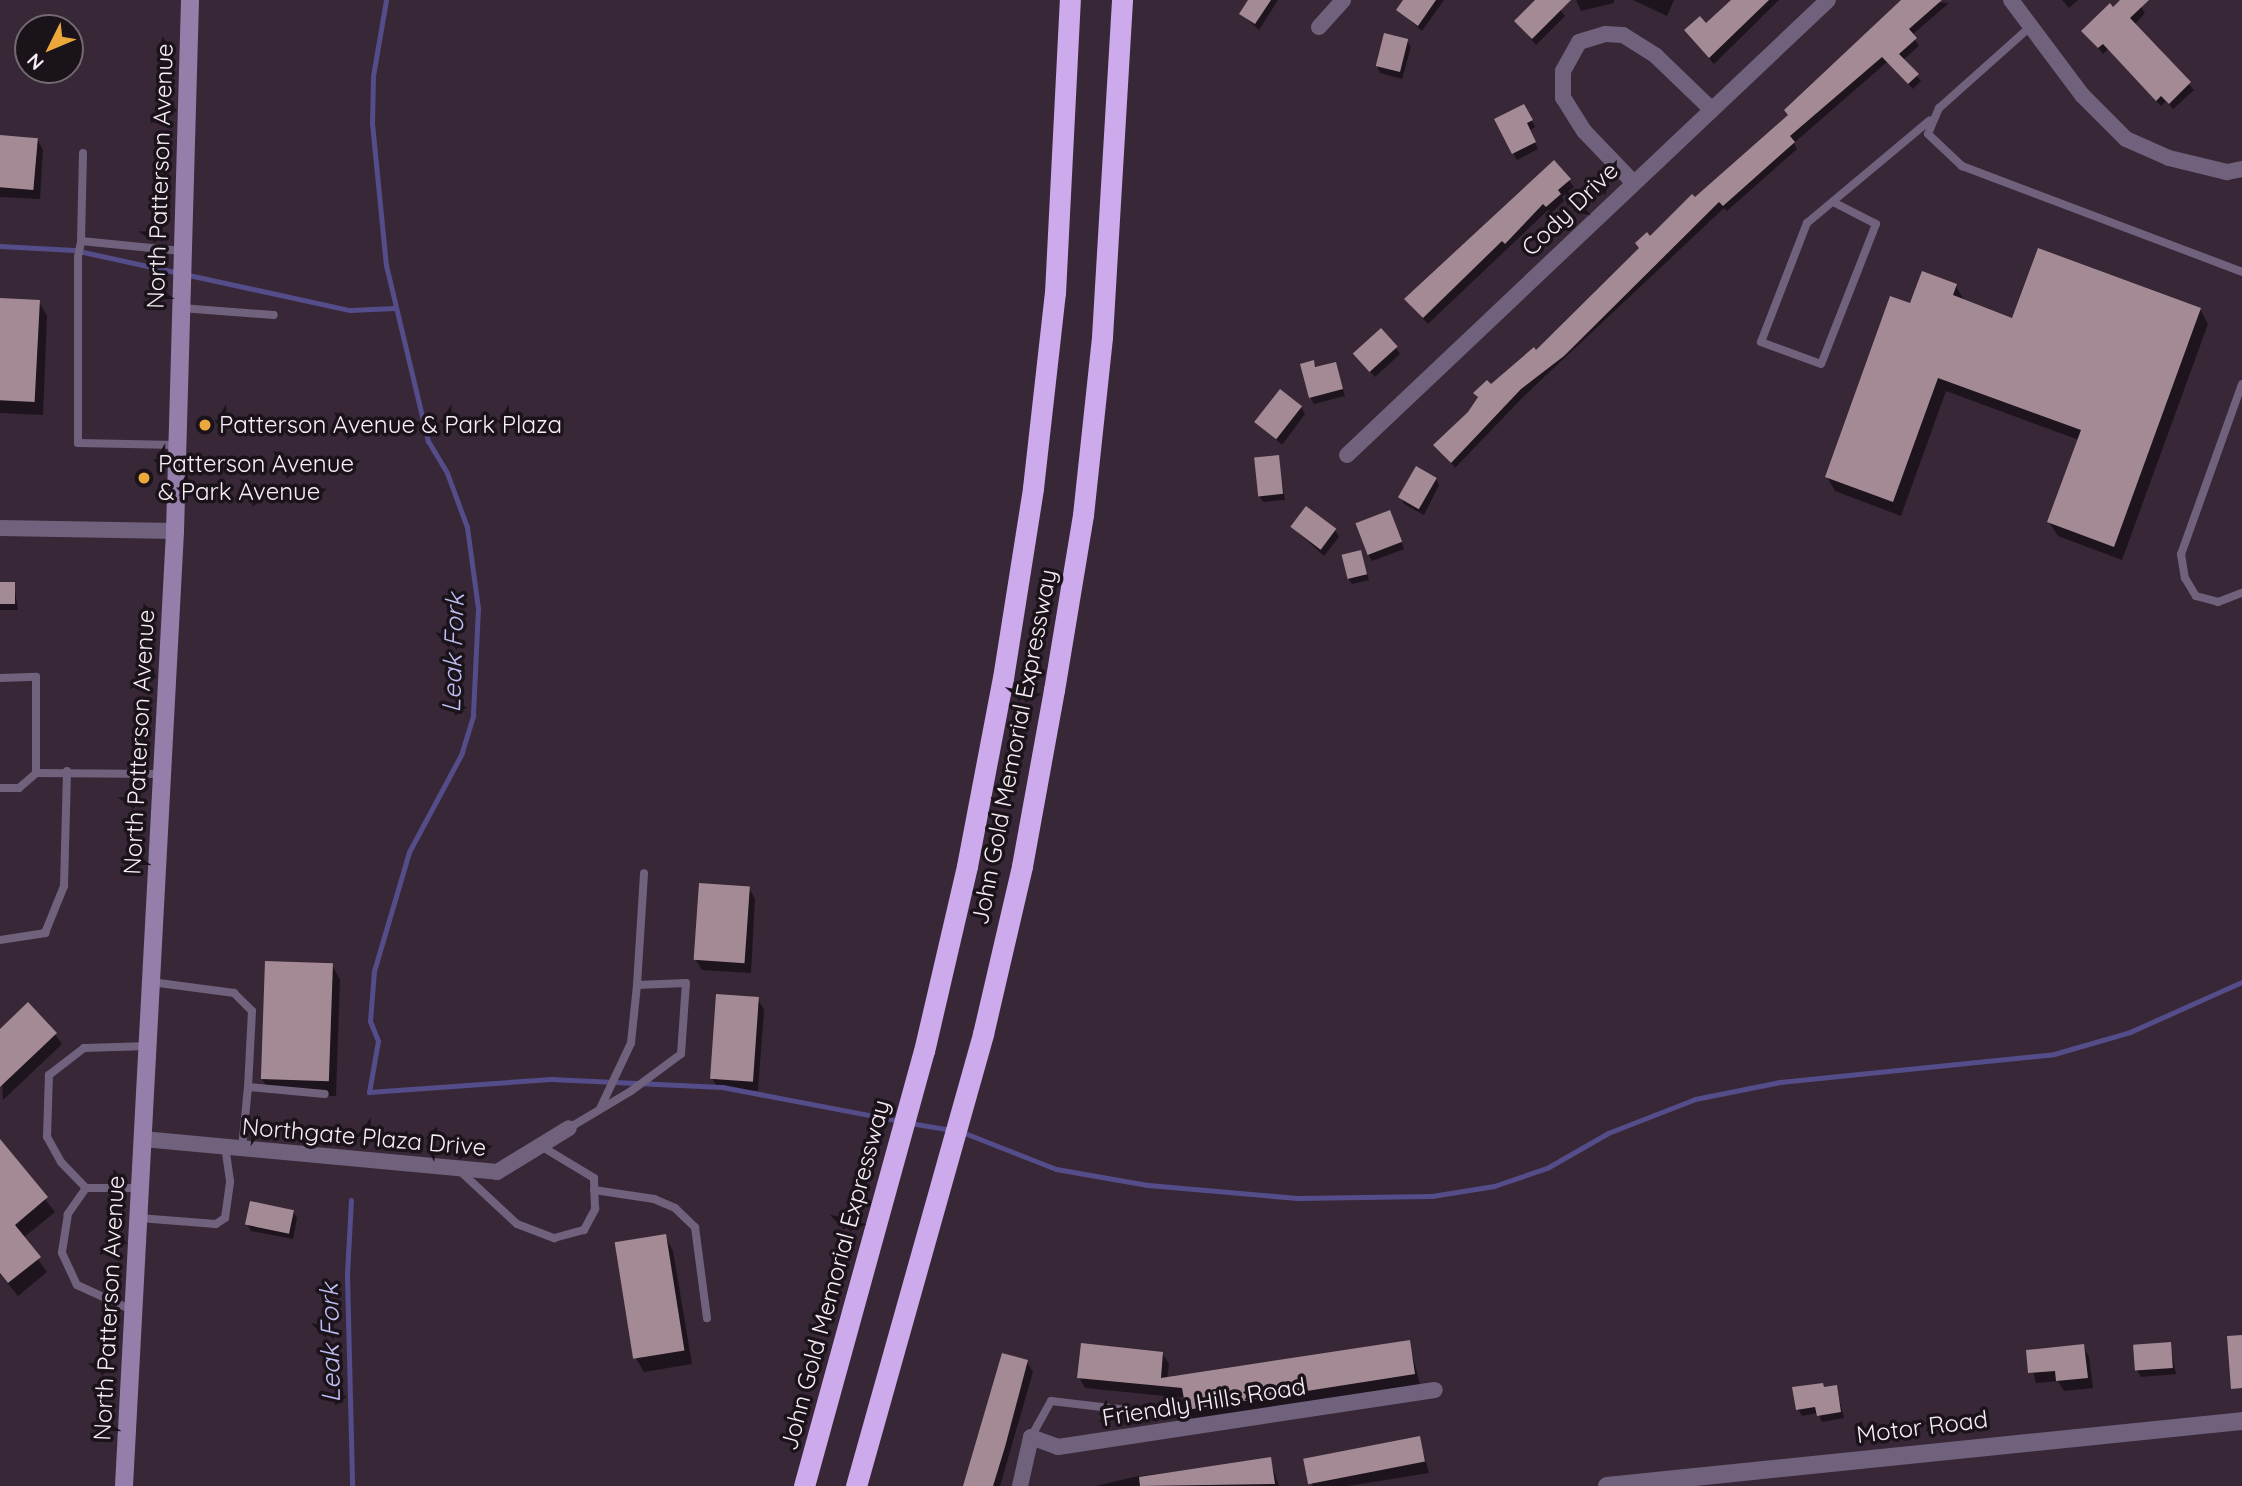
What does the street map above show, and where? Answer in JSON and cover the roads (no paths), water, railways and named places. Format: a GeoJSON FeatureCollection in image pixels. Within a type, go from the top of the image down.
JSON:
{"type":"FeatureCollection","features":[{"type":"Feature","properties":{"kind":"highway","name":"John Gold Memorial Expressway"},"geometry":{"type":"LineString","coordinates":[[804,1486],[924,1051],[967,866],[1003,678],[1033,488],[1055,293],[1070,0]]}},
{"type":"Feature","properties":{"kind":"highway","name":"John Gold Memorial Expressway"},"geometry":{"type":"LineString","coordinates":[[856,1486],[983,1034],[1022,866],[1054,690],[1083,515],[1102,337],[1122,0]]}},
{"type":"Feature","properties":{"kind":"main road","name":"North Patterson Avenue"},"geometry":{"type":"LineString","coordinates":[[124,1486],[175,531],[190,0]]}},
{"type":"Feature","properties":{"kind":"street"},"geometry":{"type":"LineString","coordinates":[[1319,27],[1343,0]]}},
{"type":"Feature","properties":{"kind":"street","name":"Cody Drive"},"geometry":{"type":"LineString","coordinates":[[1347,455],[1632,181],[1828,0]]}},
{"type":"Feature","properties":{"kind":"street"},"geometry":{"type":"LineString","coordinates":[[2011,0],[2082,95],[2126,139],[2169,158],[2227,172],[2242,169]]}},
{"type":"Feature","properties":{"kind":"street"},"geometry":{"type":"LineString","coordinates":[[1632,181],[1584,131],[1563,98],[1563,71],[1574,47],[1605,34],[1623,35],[1656,56],[1710,108]]}},
{"type":"Feature","properties":{"kind":"street"},"geometry":{"type":"LineString","coordinates":[[0,528],[175,531]]}},
{"type":"Feature","properties":{"kind":"street","name":"Northgate Plaza Drive"},"geometry":{"type":"LineString","coordinates":[[143,1139],[497,1172],[569,1128]]}},
{"type":"Feature","properties":{"kind":"street","name":"Friendly Hills Road"},"geometry":{"type":"LineString","coordinates":[[1031,1437],[1058,1447],[1435,1390]]}},
{"type":"Feature","properties":{"kind":"street","name":"Motor Road"},"geometry":{"type":"LineString","coordinates":[[1607,1486],[2242,1421]]}},
{"type":"Feature","properties":{"kind":"street"},"geometry":{"type":"LineString","coordinates":[[1020,1486],[1031,1437]]}},
{"type":"Feature","properties":{"kind":"lane"},"geometry":{"type":"LineString","coordinates":[[1833,202],[1876,224],[1821,364],[1761,342],[1807,223],[1930,120],[2031,27]]}},
{"type":"Feature","properties":{"kind":"lane"},"geometry":{"type":"LineString","coordinates":[[1930,120],[1928,134],[1962,166],[2242,272]]}},
{"type":"Feature","properties":{"kind":"lane"},"geometry":{"type":"LineString","coordinates":[[83,153],[76,337],[78,443],[177,445]]}},
{"type":"Feature","properties":{"kind":"lane"},"geometry":{"type":"LineString","coordinates":[[80,241],[183,251]]}},
{"type":"Feature","properties":{"kind":"lane"},"geometry":{"type":"LineString","coordinates":[[181,308],[274,315]]}},
{"type":"Feature","properties":{"kind":"lane"},"geometry":{"type":"LineString","coordinates":[[2242,384],[2181,554],[2185,578],[2196,596],[2218,602],[2242,593]]}},
{"type":"Feature","properties":{"kind":"lane"},"geometry":{"type":"LineString","coordinates":[[0,678],[36,677],[36,773]]}},
{"type":"Feature","properties":{"kind":"lane"},"geometry":{"type":"LineString","coordinates":[[0,788],[19,788],[36,773],[67,771],[162,774]]}},
{"type":"Feature","properties":{"kind":"lane"},"geometry":{"type":"LineString","coordinates":[[0,940],[45,933],[60,897],[64,886],[67,771]]}},
{"type":"Feature","properties":{"kind":"lane"},"geometry":{"type":"LineString","coordinates":[[600,1109],[631,1043],[644,873]]}},
{"type":"Feature","properties":{"kind":"lane"},"geometry":{"type":"LineString","coordinates":[[151,982],[234,993],[252,1011],[242,1149]]}},
{"type":"Feature","properties":{"kind":"lane"},"geometry":{"type":"LineString","coordinates":[[569,1128],[681,1054],[686,983],[637,985]]}},
{"type":"Feature","properties":{"kind":"lane"},"geometry":{"type":"LineString","coordinates":[[140,1188],[86,1188],[61,1162],[47,1137],[49,1075],[84,1048],[148,1046]]}},
{"type":"Feature","properties":{"kind":"lane"},"geometry":{"type":"LineString","coordinates":[[248,1087],[325,1094]]}},
{"type":"Feature","properties":{"kind":"lane"},"geometry":{"type":"LineString","coordinates":[[459,1170],[517,1224],[554,1238],[584,1230],[595,1209],[594,1178],[572,1161],[540,1146]]}},
{"type":"Feature","properties":{"kind":"lane"},"geometry":{"type":"LineString","coordinates":[[139,1218],[216,1224],[225,1218],[230,1181],[225,1147]]}},
{"type":"Feature","properties":{"kind":"lane"},"geometry":{"type":"LineString","coordinates":[[86,1188],[68,1214],[62,1253],[78,1284],[134,1311]]}},
{"type":"Feature","properties":{"kind":"lane"},"geometry":{"type":"LineString","coordinates":[[594,1190],[654,1199],[675,1208],[695,1227],[707,1318]]}},
{"type":"Feature","properties":{"kind":"lane"},"geometry":{"type":"LineString","coordinates":[[1031,1437],[1051,1401],[1152,1413]]}},
{"type":"Feature","properties":{"kind":"waterway","name":"Leak Fork"},"geometry":{"type":"LineString","coordinates":[[386,0],[373,76],[372,123],[386,265],[428,441],[447,473],[467,527],[478,608],[473,716],[462,753],[409,852],[374,971],[370,1021],[378,1041],[369,1092],[551,1079],[722,1087],[901,1121]]}},
{"type":"Feature","properties":{"kind":"waterway"},"geometry":{"type":"LineString","coordinates":[[0,246],[74,250],[350,310],[395,308]]}},
{"type":"Feature","properties":{"kind":"waterway"},"geometry":{"type":"LineString","coordinates":[[962,1132],[1056,1169],[1148,1185],[1297,1198],[1432,1196],[1494,1186],[1547,1168],[1608,1133],[1695,1099],[1780,1082],[2054,1054],[2130,1032],[2242,982]]}},
{"type":"Feature","properties":{"kind":"waterway"},"geometry":{"type":"LineString","coordinates":[[910,1123],[952,1130]]}},
{"type":"Feature","properties":{"kind":"waterway","name":"Leak Fork"},"geometry":{"type":"LineString","coordinates":[[351,1200],[347,1275],[352,1486]]}},
{"type":"Feature","properties":{"kind":"place","name":"Patterson Avenue & Park Plaza"},"geometry":{"type":"Point","coordinates":[205,425]}},
{"type":"Feature","properties":{"kind":"place","name":"Patterson Avenue & Park Avenue"},"geometry":{"type":"Point","coordinates":[144,478]}}]}
